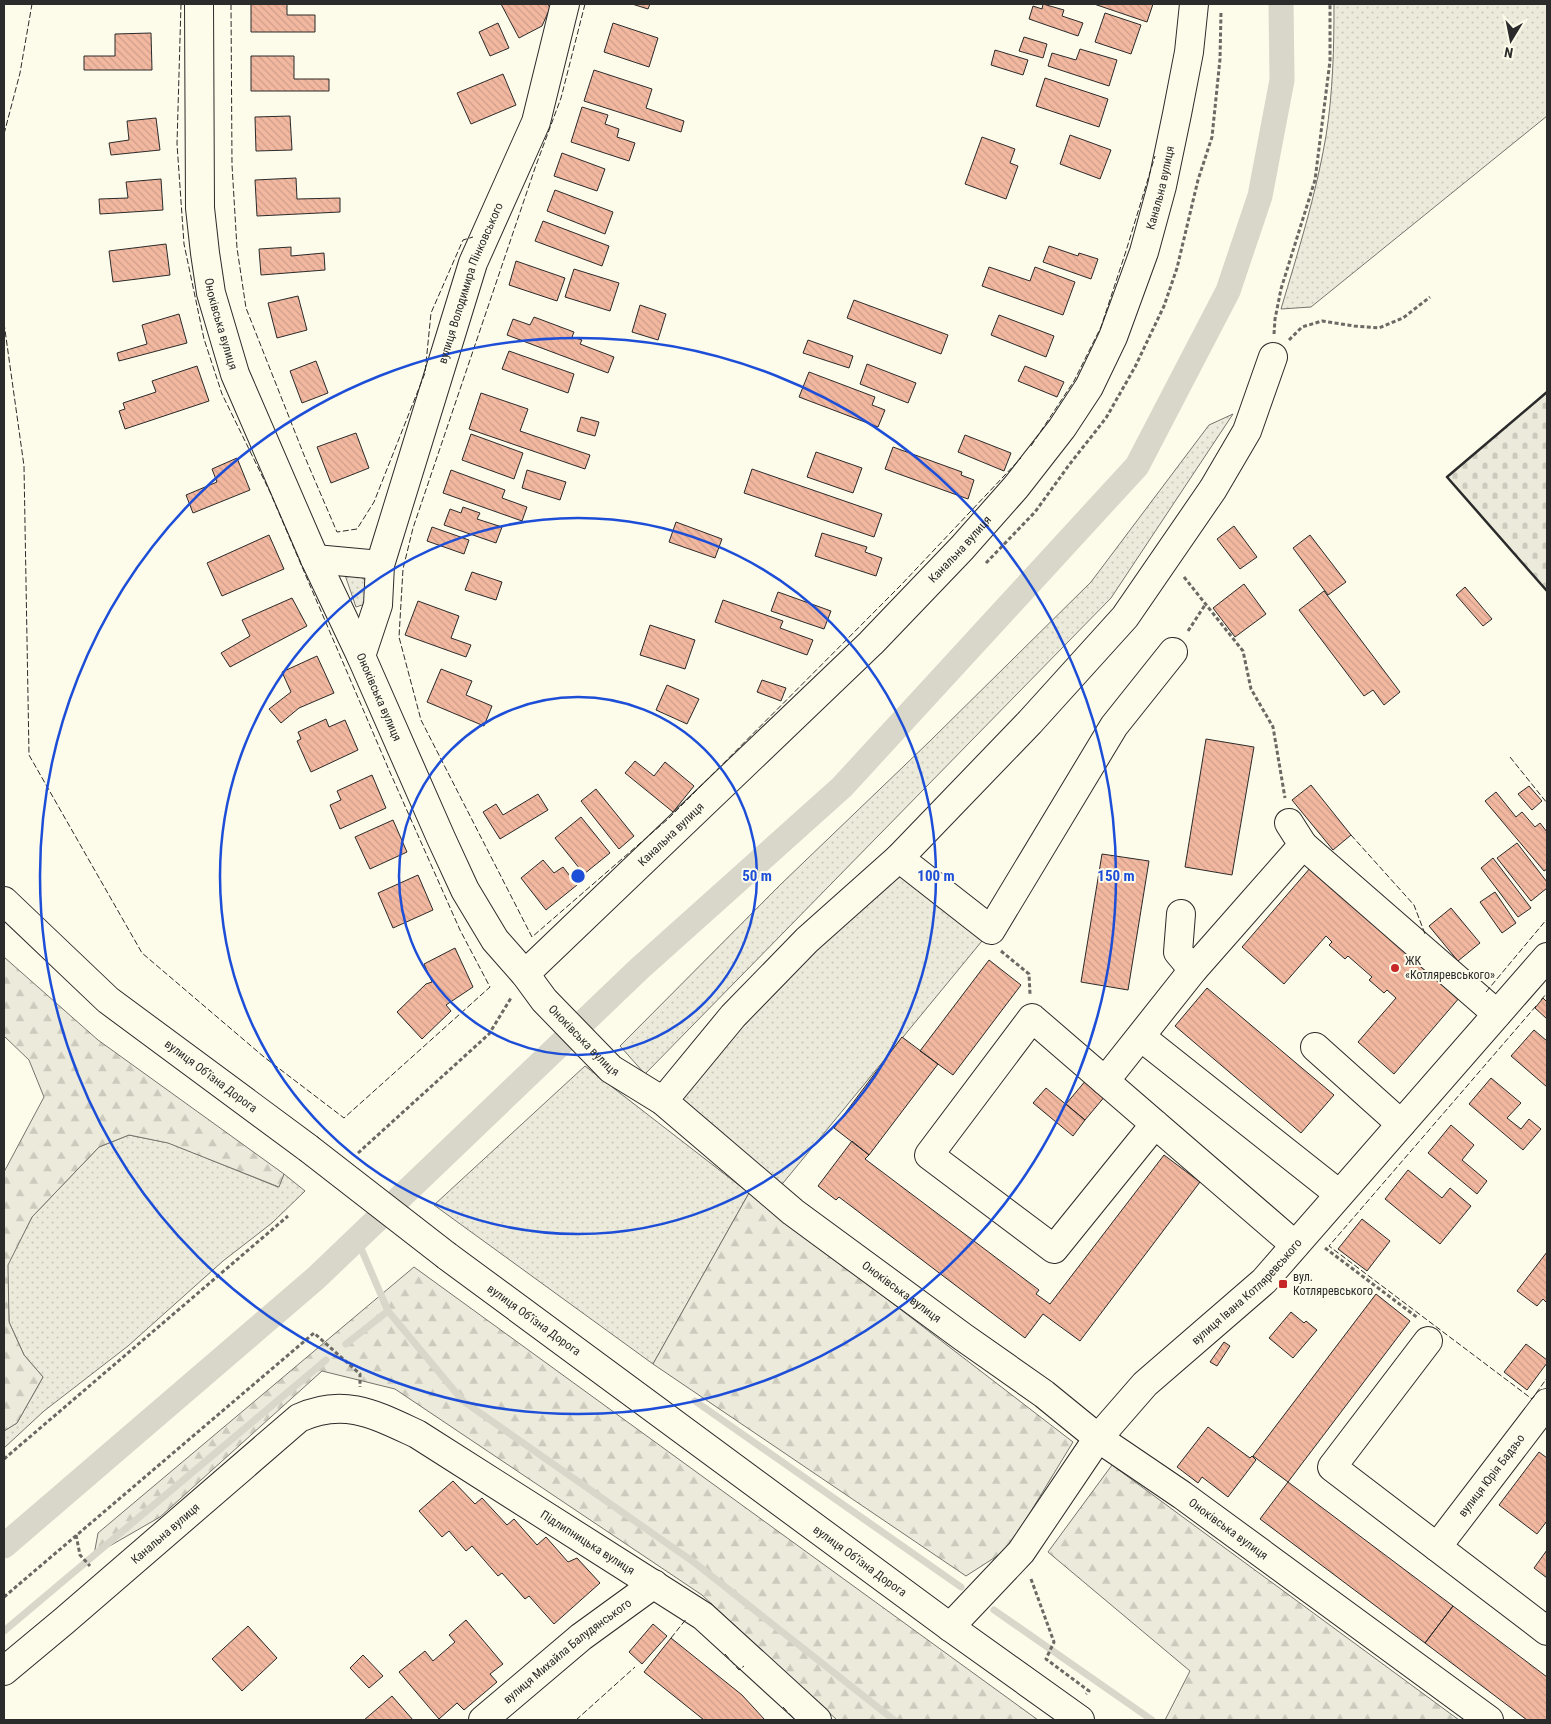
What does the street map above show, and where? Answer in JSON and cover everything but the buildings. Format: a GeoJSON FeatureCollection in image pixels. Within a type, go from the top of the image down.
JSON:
{"type":"FeatureCollection","features":[{"type":"Feature","properties":{"kind":"main road","name":"Оноківська вулиця"},"geometry":{"type":"LineString","coordinates":[[199,4],[200,208],[211,292],[235,374],[315,559],[361,656],[465,890],[496,940],[544,1000],[611,1069],[663,1101],[793,1212],[962,1337],[1044,1394],[1098,1438],[1182,1495],[1489,1720]]}},
{"type":"Feature","properties":{"kind":"main road","name":"вулиця Володимира Пінковського"},"geometry":{"type":"LineString","coordinates":[[361,656],[378,605],[380,565],[473,262],[536,122],[565,4]]}},
{"type":"Feature","properties":{"kind":"main road","name":"Канальна вулиця"},"geometry":{"type":"LineString","coordinates":[[525,974],[871,643],[962,548],[1016,487],[1062,428],[1089,387],[1113,337],[1144,252],[1162,186],[1177,114],[1189,52],[1194,4]]}},
{"type":"Feature","properties":{"kind":"main road"},"geometry":{"type":"LineString","coordinates":[[663,1101],[733,1016],[807,940],[899,858],[1030,722],[1125,617],[1213,489],[1247,431],[1273,357]]}},
{"type":"Feature","properties":{"kind":"main road"},"geometry":{"type":"LineString","coordinates":[[315,559],[380,565]]}},
{"type":"Feature","properties":{"kind":"main road"},"geometry":{"type":"LineString","coordinates":[[899,858],[991,930],[1114,726],[1173,652]]}},
{"type":"Feature","properties":{"kind":"main road"},"geometry":{"type":"LineString","coordinates":[[1105,1081],[1193,970],[1296,834],[1497,1014]]}},
{"type":"Feature","properties":{"kind":"main road","name":"вулиця Обʼїзна Дорога"},"geometry":{"type":"LineString","coordinates":[[4,901],[108,1000],[308,1148],[447,1256],[950,1627],[1080,1720]]}},
{"type":"Feature","properties":{"kind":"main road"},"geometry":{"type":"LineString","coordinates":[[1181,914],[1178,952],[1193,970]]}},
{"type":"Feature","properties":{"kind":"main road","name":"вулиця Івана Котляревського"},"geometry":{"type":"LineString","coordinates":[[950,1627],[1021,1552],[1098,1438],[1145,1384],[1264,1281],[1547,956]]}},
{"type":"Feature","properties":{"kind":"main road"},"geometry":{"type":"LineString","coordinates":[[1155,1124],[1054,1250],[929,1155],[1032,1018],[1155,1124],[1300,1239]]}},
{"type":"Feature","properties":{"kind":"main road"},"geometry":{"type":"LineString","coordinates":[[1141,1037],[1340,1194]]}},
{"type":"Feature","properties":{"kind":"main road"},"geometry":{"type":"LineString","coordinates":[[1315,1046],[1401,1124]]}},
{"type":"Feature","properties":{"kind":"main road"},"geometry":{"type":"LineString","coordinates":[[1428,1341],[1332,1467],[1547,1631]]}},
{"type":"Feature","properties":{"kind":"main road","name":"вулиця Юрія Бадзьо"},"geometry":{"type":"LineString","coordinates":[[1437,1547],[1547,1404]]}},
{"type":"Feature","properties":{"kind":"main road","name":"Канальна вулиця"},"geometry":{"type":"LineString","coordinates":[[4,1671],[299,1418],[314,1411],[347,1409]]}},
{"type":"Feature","properties":{"kind":"main road","name":"Підлипницька вулиця"},"geometry":{"type":"LineString","coordinates":[[347,1409],[386,1419],[418,1434],[704,1616],[817,1720]]}},
{"type":"Feature","properties":{"kind":"main road","name":"вулиця Михайла Балудянського"},"geometry":{"type":"LineString","coordinates":[[483,1720],[581,1636],[654,1584]]}},
{"type":"Feature","properties":{"kind":"path"},"geometry":{"type":"LineString","coordinates":[[1273,357],[1275,318],[1281,289],[1315,180],[1330,61],[1330,4]]}},
{"type":"Feature","properties":{"kind":"path"},"geometry":{"type":"LineString","coordinates":[[1273,357],[1302,327],[1322,321],[1379,328],[1403,318],[1430,297]]}},
{"type":"Feature","properties":{"kind":"path"},"geometry":{"type":"LineString","coordinates":[[1174,546],[1184,578],[1243,651],[1251,689],[1273,728],[1296,834]]}},
{"type":"Feature","properties":{"kind":"path"},"geometry":{"type":"LineString","coordinates":[[1173,652],[1205,605]]}},
{"type":"Feature","properties":{"kind":"path"},"geometry":{"type":"LineString","coordinates":[[991,930],[1002,953],[1029,974],[1032,1018]]}},
{"type":"Feature","properties":{"kind":"path"},"geometry":{"type":"LineString","coordinates":[[358,1153],[489,1034],[525,974]]}},
{"type":"Feature","properties":{"kind":"path"},"geometry":{"type":"LineString","coordinates":[[4,1459],[288,1216]]}},
{"type":"Feature","properties":{"kind":"path"},"geometry":{"type":"LineString","coordinates":[[1300,1239],[1421,1320],[1428,1341]]}},
{"type":"Feature","properties":{"kind":"path"},"geometry":{"type":"LineString","coordinates":[[4,1597],[314,1333],[360,1374],[347,1409]]}},
{"type":"Feature","properties":{"kind":"path"},"geometry":{"type":"LineString","coordinates":[[76,1535],[80,1555],[91,1567]]}},
{"type":"Feature","properties":{"kind":"path"},"geometry":{"type":"LineString","coordinates":[[1021,1552],[1054,1642],[1046,1659]]}},
{"type":"Feature","properties":{"kind":"green space"},"geometry":{"type":"Polygon","coordinates":[[[1334,4],[1547,4],[1547,116],[1311,307],[1281,309],[1312,202],[1326,136],[1333,70],[1334,4]]]}},
{"type":"Feature","properties":{"kind":"green space"},"geometry":{"type":"Polygon","coordinates":[[[1547,392],[1547,591],[1447,477],[1547,392]]]}},
{"type":"Feature","properties":{"kind":"green space"},"geometry":{"type":"Polygon","coordinates":[[[1233,414],[1111,598],[645,1074],[620,1046],[780,885],[930,741],[1091,582],[1209,425],[1233,414]]]}},
{"type":"Feature","properties":{"kind":"green space"},"geometry":{"type":"Polygon","coordinates":[[[345,575],[360,576],[370,585],[365,604],[356,607],[345,575]]]}},
{"type":"Feature","properties":{"kind":"green space"},"geometry":{"type":"Polygon","coordinates":[[[899,858],[991,930],[774,1194],[663,1101],[899,858]]]}},
{"type":"Feature","properties":{"kind":"green space"},"geometry":{"type":"Polygon","coordinates":[[[4,957],[98,1040],[284,1174],[279,1187],[168,1143],[129,1135],[99,1147],[32,1217],[8,1265],[9,1322],[24,1355],[43,1377],[17,1423],[4,1431],[4,1172],[44,1097],[29,1060],[4,1036],[4,957]]]}},
{"type":"Feature","properties":{"kind":"green space"},"geometry":{"type":"Polygon","coordinates":[[[585,1066],[749,1193],[653,1364],[434,1205],[585,1066]]]}},
{"type":"Feature","properties":{"kind":"green space"},"geometry":{"type":"Polygon","coordinates":[[[129,1135],[169,1143],[278,1187],[284,1174],[305,1191],[272,1223],[223,1261],[128,1346],[44,1411],[4,1448],[4,1431],[17,1423],[43,1377],[24,1355],[9,1322],[7,1265],[32,1217],[99,1147],[129,1135]]]}},
{"type":"Feature","properties":{"kind":"green space"},"geometry":{"type":"Polygon","coordinates":[[[749,1193],[1073,1442],[1008,1549],[966,1576],[653,1364],[749,1193]]]}},
{"type":"Feature","properties":{"kind":"green space"},"geometry":{"type":"Polygon","coordinates":[[[414,1267],[1038,1720],[837,1720],[702,1595],[395,1389],[322,1371],[160,1517],[94,1555],[98,1533],[414,1267]]]}},
{"type":"Feature","properties":{"kind":"green space"},"geometry":{"type":"Polygon","coordinates":[[[1112,1465],[1459,1720],[1165,1720],[1190,1671],[1048,1552],[1112,1465]]]}},
{"type":"Feature","properties":{"kind":"waterway"},"geometry":{"type":"LineString","coordinates":[[4,1546],[316,1278],[639,969],[842,787],[1137,466],[1228,291],[1260,196],[1282,80],[1281,4]]}},
{"type":"Feature","properties":{"kind":"waterway"},"geometry":{"type":"LineString","coordinates":[[357,1239],[388,1311],[463,1401],[695,1563],[894,1720]]}},
{"type":"Feature","properties":{"kind":"waterway"},"geometry":{"type":"LineString","coordinates":[[346,1344],[388,1311]]}},
{"type":"Feature","properties":{"kind":"waterway"},"geometry":{"type":"LineString","coordinates":[[4,1631],[326,1360]]}},
{"type":"Feature","properties":{"kind":"waterway"},"geometry":{"type":"LineString","coordinates":[[695,1401],[961,1587]]}},
{"type":"Feature","properties":{"kind":"waterway"},"geometry":{"type":"LineString","coordinates":[[994,1610],[1152,1720]]}},
{"type":"Feature","properties":{"kind":"fence"},"geometry":{"type":"LineString","coordinates":[[4,134],[20,73],[32,4]]}},
{"type":"Feature","properties":{"kind":"fence"},"geometry":{"type":"LineString","coordinates":[[4,323],[24,466],[29,755],[142,953],[264,1057],[344,1118],[490,987],[460,930],[270,492],[222,394],[204,339],[184,244],[177,144],[181,4]]}},
{"type":"Feature","properties":{"kind":"fence"},"geometry":{"type":"LineString","coordinates":[[231,4],[232,165],[237,248],[246,308],[304,455],[337,532],[357,529],[374,502],[425,373],[431,313],[463,240],[473,237]]}},
{"type":"Feature","properties":{"kind":"fence"},"geometry":{"type":"LineString","coordinates":[[585,4],[561,98],[535,168],[413,528],[403,569],[399,637],[421,720],[532,937],[668,819],[901,585],[1021,458]]}},
{"type":"Feature","properties":{"kind":"fence"},"geometry":{"type":"LineString","coordinates":[[1031,446],[1074,381],[1101,327],[1155,156]]}},
{"type":"Feature","properties":{"kind":"fence"},"geometry":{"type":"LineString","coordinates":[[1510,757],[1547,803]]}},
{"type":"Feature","properties":{"kind":"fence"},"geometry":{"type":"LineString","coordinates":[[1351,835],[1414,905],[1425,934]]}},
{"type":"Feature","properties":{"kind":"fence"},"geometry":{"type":"LineString","coordinates":[[1486,992],[1547,919]]}},
{"type":"Feature","properties":{"kind":"fence"},"geometry":{"type":"LineString","coordinates":[[1541,1000],[1547,993]]}},
{"type":"Feature","properties":{"kind":"fence"},"geometry":{"type":"LineString","coordinates":[[1536,1006],[1329,1246],[1532,1399],[1547,1378]]}},
{"type":"Feature","properties":{"kind":"fence"},"geometry":{"type":"LineString","coordinates":[[671,1638],[687,1618]]}},
{"type":"Feature","properties":{"kind":"fence"},"geometry":{"type":"LineString","coordinates":[[725,1654],[739,1670],[744,1666]]}},
{"type":"Feature","properties":{"kind":"fence"},"geometry":{"type":"LineString","coordinates":[[576,1720],[635,1667]]}},
{"type":"Feature","properties":{"kind":"fence"},"geometry":{"type":"LineString","coordinates":[[783,1707],[795,1720]]}},
{"type":"Feature","properties":{"kind":"wall"},"geometry":{"type":"LineString","coordinates":[[1547,392],[1447,477],[1547,591]]}},
{"type":"Feature","properties":{"kind":"place","name":"ЖК «Котляревського»"},"geometry":{"type":"Point","coordinates":[1395,968]}},
{"type":"Feature","properties":{"kind":"place","name":"вул. Котляревського"},"geometry":{"type":"Point","coordinates":[1283,1284]}}]}
